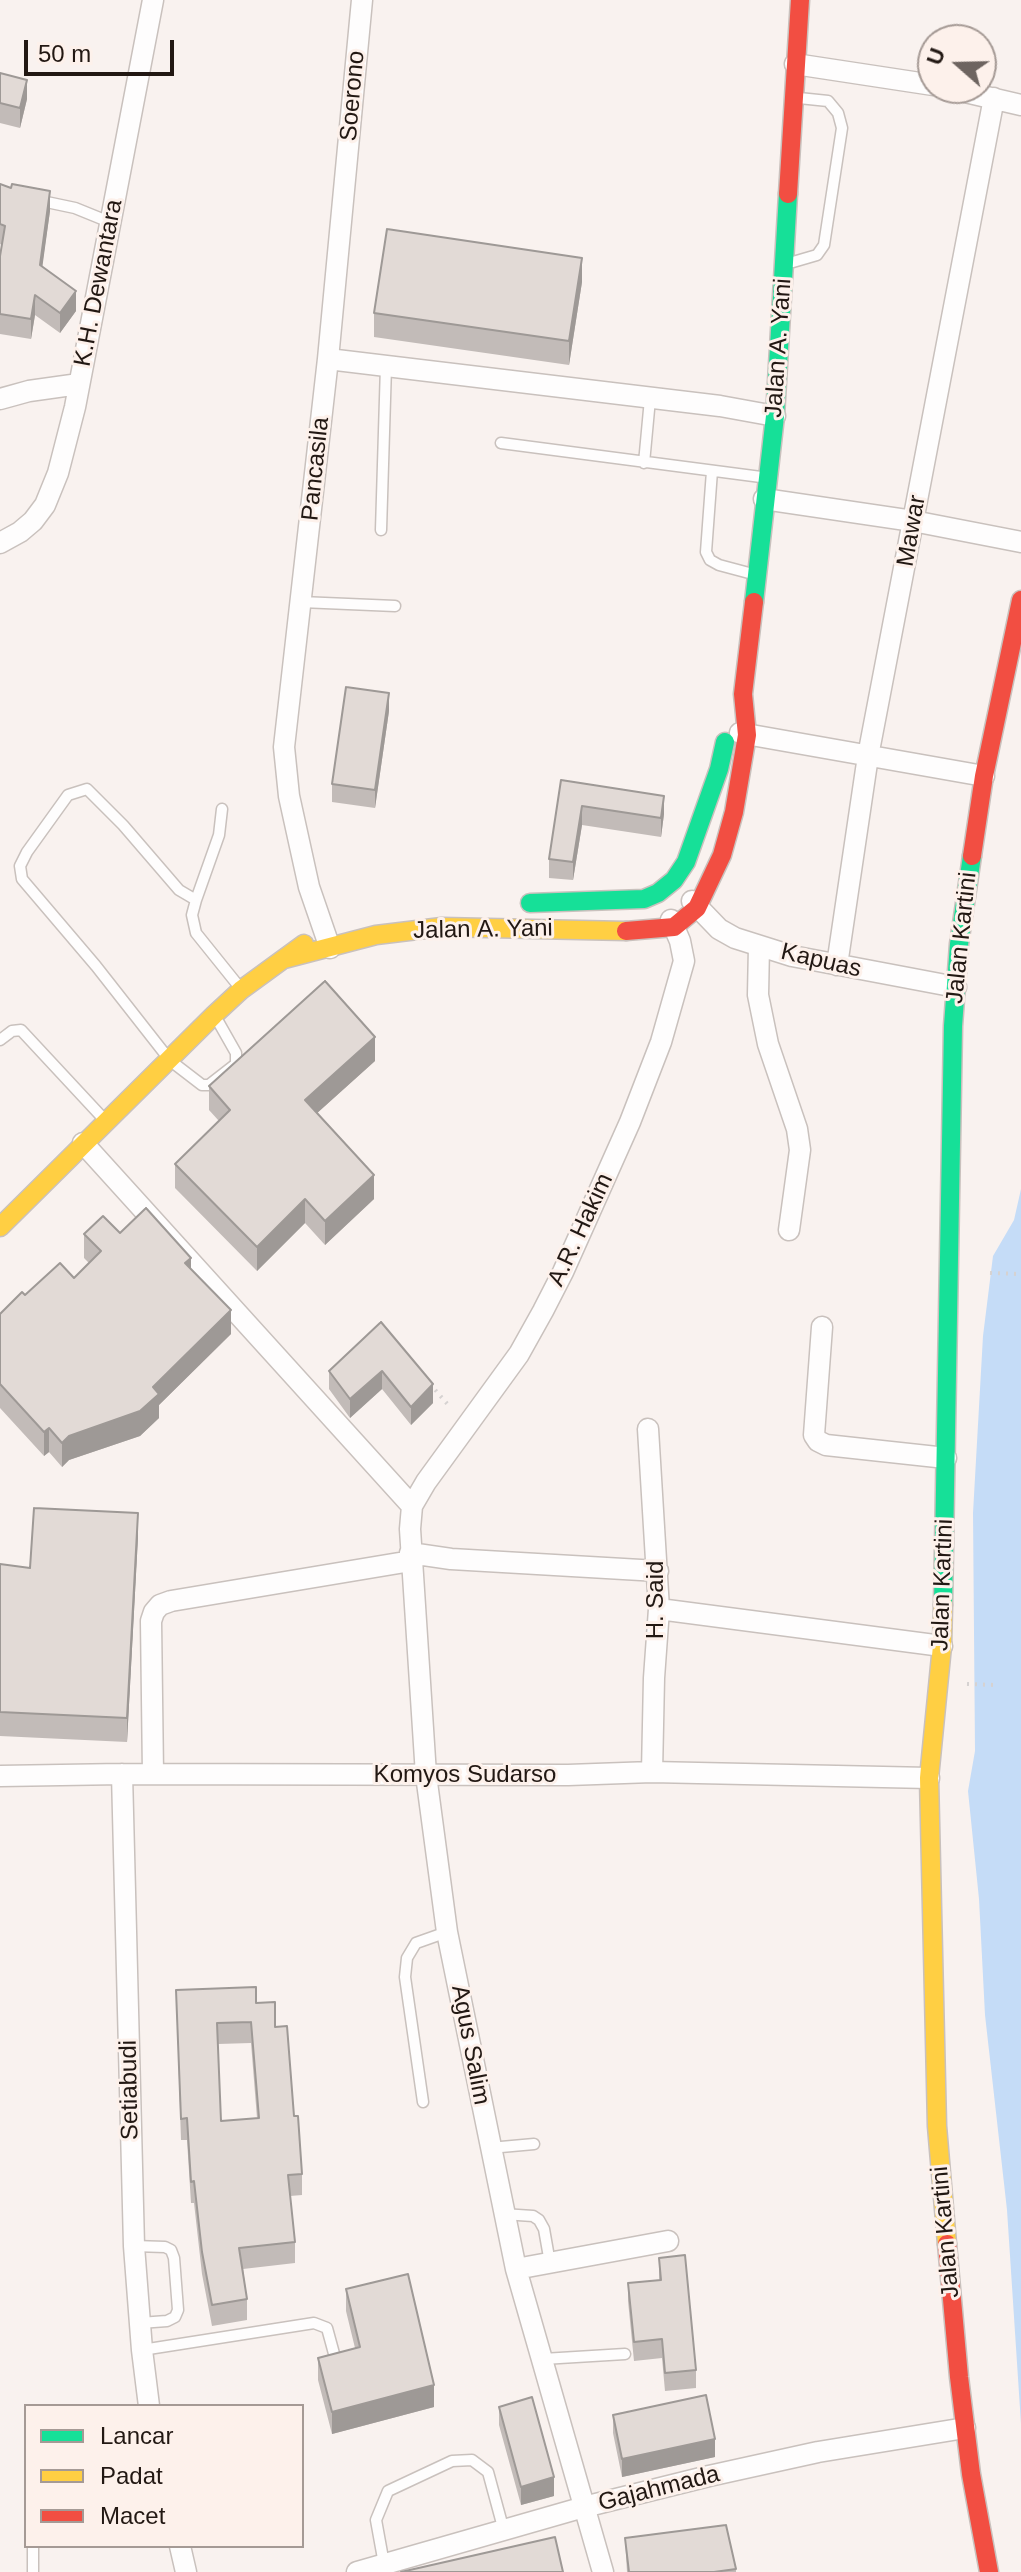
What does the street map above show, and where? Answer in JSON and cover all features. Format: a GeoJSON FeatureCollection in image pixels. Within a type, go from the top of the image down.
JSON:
{"type":"FeatureCollection","features":[{"type":"Feature","properties":{"kind":"main road","name":"Jalan A. Yani"},"geometry":{"type":"LineString","coordinates":[[0,1227],[241,990],[284,959],[332,934],[376,935],[442,927],[647,931],[674,927],[697,908],[722,855],[739,789],[738,732],[775,416],[800,0]]}},
{"type":"Feature","properties":{"kind":"main road","name":"Jalan Kartini"},"geometry":{"type":"LineString","coordinates":[[989,2572],[965,2428],[937,2126],[929,1778],[942,1646],[953,1026],[959,944],[984,776],[1021,600]]}},
{"type":"Feature","properties":{"kind":"main road","name":"Jalan A. Yani"},"geometry":{"type":"LineString","coordinates":[[507,903],[644,899],[666,886],[686,862],[707,802],[738,732]]}},
{"type":"Feature","properties":{"kind":"street","name":"K.H. Dewantara"},"geometry":{"type":"LineString","coordinates":[[0,543],[20,532],[45,505],[58,473],[112,223],[153,0]]}},
{"type":"Feature","properties":{"kind":"street","name":"Soerono"},"geometry":{"type":"LineString","coordinates":[[343,191],[362,0]]}},
{"type":"Feature","properties":{"kind":"street"},"geometry":{"type":"LineString","coordinates":[[795,64],[917,83]]}},
{"type":"Feature","properties":{"kind":"street"},"geometry":{"type":"LineString","coordinates":[[997,99],[1021,105]]}},
{"type":"Feature","properties":{"kind":"street","name":"Mawar"},"geometry":{"type":"LineString","coordinates":[[837,965],[868,756],[993,104]]}},
{"type":"Feature","properties":{"kind":"street","name":"Pancasila"},"geometry":{"type":"LineString","coordinates":[[332,934],[309,887],[289,796],[284,747],[328,359],[343,191]]}},
{"type":"Feature","properties":{"kind":"street"},"geometry":{"type":"LineString","coordinates":[[328,359],[720,406],[775,416]]}},
{"type":"Feature","properties":{"kind":"street"},"geometry":{"type":"LineString","coordinates":[[0,399],[29,391],[79,384]]}},
{"type":"Feature","properties":{"kind":"street"},"geometry":{"type":"LineString","coordinates":[[766,488],[1021,542]]}},
{"type":"Feature","properties":{"kind":"street"},"geometry":{"type":"LineString","coordinates":[[738,732],[984,776]]}},
{"type":"Feature","properties":{"kind":"street","name":"Kapuas"},"geometry":{"type":"LineString","coordinates":[[666,886],[697,908],[719,929],[735,938],[837,965],[956,987]]}},
{"type":"Feature","properties":{"kind":"street","name":"A.R. Hakim"},"geometry":{"type":"LineString","coordinates":[[412,1506],[519,1354],[563,1272],[630,1122],[673,1006],[684,961],[666,886]]}},
{"type":"Feature","properties":{"kind":"street"},"geometry":{"type":"LineString","coordinates":[[759,946],[760,1007],[768,1044],[797,1129],[800,1150],[789,1230]]}},
{"type":"Feature","properties":{"kind":"street"},"geometry":{"type":"LineString","coordinates":[[83,1143],[412,1506]]}},
{"type":"Feature","properties":{"kind":"street"},"geometry":{"type":"LineString","coordinates":[[822,1327],[814,1435],[818,1441],[826,1445],[946,1458]]}},
{"type":"Feature","properties":{"kind":"street","name":"H. Said"},"geometry":{"type":"LineString","coordinates":[[648,1429],[659,1609],[652,1772]]}},
{"type":"Feature","properties":{"kind":"street","name":"Agus Salim"},"geometry":{"type":"LineString","coordinates":[[412,1506],[411,1557],[426,1775],[447,1932],[516,2269],[603,2572]]}},
{"type":"Feature","properties":{"kind":"street"},"geometry":{"type":"LineString","coordinates":[[153,1774],[151,1621],[160,1605],[411,1557],[658,1571]]}},
{"type":"Feature","properties":{"kind":"street"},"geometry":{"type":"LineString","coordinates":[[659,1609],[942,1646]]}},
{"type":"Feature","properties":{"kind":"street","name":"Komyos Sudarso"},"geometry":{"type":"LineString","coordinates":[[0,1776],[652,1772],[929,1778]]}},
{"type":"Feature","properties":{"kind":"street","name":"Setiabudi"},"geometry":{"type":"LineString","coordinates":[[122,1774],[134,2246],[149,2404]]}},
{"type":"Feature","properties":{"kind":"street"},"geometry":{"type":"LineString","coordinates":[[516,2269],[668,2241]]}},
{"type":"Feature","properties":{"kind":"street","name":"Gajahmada"},"geometry":{"type":"LineString","coordinates":[[357,2572],[584,2507],[818,2452],[965,2428]]}},
{"type":"Feature","properties":{"kind":"street"},"geometry":{"type":"LineString","coordinates":[[180,2548],[186,2572]]}},
{"type":"Feature","properties":{"kind":"lane"},"geometry":{"type":"LineString","coordinates":[[784,265],[817,255],[824,245],[842,128],[838,113],[828,101],[793,98]]}},
{"type":"Feature","properties":{"kind":"lane"},"geometry":{"type":"LineString","coordinates":[[30,199],[75,208],[112,223]]}},
{"type":"Feature","properties":{"kind":"lane"},"geometry":{"type":"LineString","coordinates":[[381,530],[386,366]]}},
{"type":"Feature","properties":{"kind":"lane"},"geometry":{"type":"LineString","coordinates":[[644,463],[650,399]]}},
{"type":"Feature","properties":{"kind":"lane"},"geometry":{"type":"LineString","coordinates":[[501,443],[712,471],[766,488]]}},
{"type":"Feature","properties":{"kind":"lane"},"geometry":{"type":"LineString","coordinates":[[712,471],[706,552],[710,560],[719,565],[755,574]]}},
{"type":"Feature","properties":{"kind":"lane"},"geometry":{"type":"LineString","coordinates":[[301,602],[395,606]]}},
{"type":"Feature","properties":{"kind":"lane"},"geometry":{"type":"LineString","coordinates":[[196,900],[179,890],[87,789],[68,795],[20,866],[22,879],[34,895],[96,966],[169,1058],[202,1085],[209,1085],[236,1064],[236,1053],[214,1015]]}},
{"type":"Feature","properties":{"kind":"lane"},"geometry":{"type":"LineString","coordinates":[[222,809],[219,835],[192,915],[196,933],[241,990]]}},
{"type":"Feature","properties":{"kind":"lane"},"geometry":{"type":"LineString","coordinates":[[0,1040],[12,1031],[21,1030],[106,1120]]}},
{"type":"Feature","properties":{"kind":"lane"},"geometry":{"type":"LineString","coordinates":[[423,2102],[405,1977],[407,1958],[416,1943],[447,1932]]}},
{"type":"Feature","properties":{"kind":"lane"},"geometry":{"type":"LineString","coordinates":[[490,2148],[534,2144]]}},
{"type":"Feature","properties":{"kind":"lane"},"geometry":{"type":"LineString","coordinates":[[503,2214],[533,2216],[539,2220],[544,2229],[550,2263]]}},
{"type":"Feature","properties":{"kind":"lane"},"geometry":{"type":"LineString","coordinates":[[134,2246],[165,2247],[171,2250],[174,2258],[178,2310],[175,2317],[167,2321],[140,2323]]}},
{"type":"Feature","properties":{"kind":"lane"},"geometry":{"type":"LineString","coordinates":[[142,2350],[314,2323],[327,2328],[336,2361]]}},
{"type":"Feature","properties":{"kind":"lane"},"geometry":{"type":"LineString","coordinates":[[543,2359],[625,2354]]}},
{"type":"Feature","properties":{"kind":"lane"},"geometry":{"type":"LineString","coordinates":[[384,2564],[376,2520],[388,2491],[452,2461],[472,2460],[488,2472],[504,2531]]}},
{"type":"Feature","properties":{"kind":"lane"},"geometry":{"type":"LineString","coordinates":[[33,2548],[33,2572]]}},
{"type":"Feature","properties":{"kind":"path"},"geometry":{"type":"LineString","coordinates":[[990,1273],[1019,1274]]}},
{"type":"Feature","properties":{"kind":"path"},"geometry":{"type":"LineString","coordinates":[[425,1379],[450,1407]]}},
{"type":"Feature","properties":{"kind":"path"},"geometry":{"type":"LineString","coordinates":[[967,1684],[995,1685]]}},
{"type":"Feature","properties":{"kind":"water"},"geometry":{"type":"Polygon","coordinates":[[[1021,1189],[1021,2424],[1007,2210],[985,2015],[979,1899],[968,1791],[975,1751],[973,1513],[983,1336],[993,1256],[1014,1220],[1021,1189]]]}},
{"type":"Feature","properties":{"kind":"building"},"geometry":{"type":"Polygon","coordinates":[[[0,73],[27,80],[20,108],[0,103],[0,73]]]}},
{"type":"Feature","properties":{"kind":"building"},"geometry":{"type":"Polygon","coordinates":[[[0,184],[11,188],[12,184],[50,191],[40,265],[76,291],[60,313],[35,295],[31,319],[0,314],[0,256],[5,226],[0,224],[0,184]]]}},
{"type":"Feature","properties":{"kind":"building"},"geometry":{"type":"Polygon","coordinates":[[[387,229],[582,258],[569,341],[374,313],[387,229]]]}},
{"type":"Feature","properties":{"kind":"building"},"geometry":{"type":"Polygon","coordinates":[[[346,687],[389,693],[375,790],[332,784],[346,687]]]}},
{"type":"Feature","properties":{"kind":"building"},"geometry":{"type":"Polygon","coordinates":[[[561,780],[664,796],[661,818],[582,806],[573,862],[549,859],[561,780]]]}},
{"type":"Feature","properties":{"kind":"building"},"geometry":{"type":"Polygon","coordinates":[[[325,981],[375,1037],[305,1100],[374,1175],[325,1221],[305,1199],[257,1247],[175,1164],[230,1110],[209,1086],[325,981]]]}},
{"type":"Feature","properties":{"kind":"building"},"geometry":{"type":"Polygon","coordinates":[[[146,1208],[191,1258],[185,1263],[231,1310],[153,1387],[159,1394],[140,1411],[69,1436],[62,1443],[49,1428],[44,1432],[0,1384],[0,1314],[22,1292],[25,1295],[60,1263],[74,1278],[101,1251],[84,1234],[103,1216],[120,1233],[146,1208]]]}},
{"type":"Feature","properties":{"kind":"building"},"geometry":{"type":"Polygon","coordinates":[[[381,1322],[433,1384],[411,1407],[382,1371],[350,1399],[329,1371],[381,1322]]]}},
{"type":"Feature","properties":{"kind":"building"},"geometry":{"type":"Polygon","coordinates":[[[34,1508],[138,1513],[127,1718],[0,1712],[0,1564],[30,1568],[34,1508]]]}},
{"type":"Feature","properties":{"kind":"building"},"geometry":{"type":"Polygon","coordinates":[[[256,1987],[256,2003],[275,2002],[275,2027],[287,2026],[302,2174],[288,2175],[295,2242],[239,2248],[247,2299],[212,2305],[194,2181],[191,2182],[187,2118],[181,2119],[176,1990],[256,1987]],[[251,2022],[217,2023],[221,2121],[259,2118],[251,2022]]]}},
{"type":"Feature","properties":{"kind":"building"},"geometry":{"type":"Polygon","coordinates":[[[685,2255],[696,2370],[665,2373],[662,2339],[634,2342],[628,2283],[661,2280],[659,2258],[685,2255]]]}},
{"type":"Feature","properties":{"kind":"building"},"geometry":{"type":"Polygon","coordinates":[[[408,2274],[434,2385],[332,2412],[318,2358],[360,2347],[346,2289],[408,2274]]]}},
{"type":"Feature","properties":{"kind":"building"},"geometry":{"type":"Polygon","coordinates":[[[706,2395],[715,2439],[622,2459],[613,2415],[706,2395]]]}},
{"type":"Feature","properties":{"kind":"building"},"geometry":{"type":"Polygon","coordinates":[[[532,2397],[554,2477],[521,2487],[499,2407],[532,2397]]]}},
{"type":"Feature","properties":{"kind":"building"},"geometry":{"type":"Polygon","coordinates":[[[726,2525],[736,2569],[629,2572],[625,2538],[726,2525]]]}},
{"type":"Feature","properties":{"kind":"building"},"geometry":{"type":"Polygon","coordinates":[[[555,2537],[563,2572],[401,2572],[555,2537]]]}},
{"type":"Feature","properties":{"kind":"traffic: fast"},"geometry":{"type":"LineString","coordinates":[[754,602],[775,416],[788,194]]}},
{"type":"Feature","properties":{"kind":"traffic: fast"},"geometry":{"type":"LineString","coordinates":[[530,903],[644,899],[658,893],[674,880],[686,862],[719,769],[725,742]]}},
{"type":"Feature","properties":{"kind":"traffic: fast"},"geometry":{"type":"LineString","coordinates":[[943,1605],[953,1026],[959,944],[972,856]]}},
{"type":"Feature","properties":{"kind":"traffic: slow"},"geometry":{"type":"LineString","coordinates":[[284,959],[376,935],[442,927],[626,931]]}},
{"type":"Feature","properties":{"kind":"traffic: slow"},"geometry":{"type":"LineString","coordinates":[[0,1227],[214,1015],[241,990],[304,944]]}},
{"type":"Feature","properties":{"kind":"traffic: slow"},"geometry":{"type":"LineString","coordinates":[[943,1605],[929,1778],[937,2126],[947,2244]]}},
{"type":"Feature","properties":{"kind":"traffic: jam"},"geometry":{"type":"LineString","coordinates":[[788,194],[800,0]]}},
{"type":"Feature","properties":{"kind":"traffic: jam"},"geometry":{"type":"LineString","coordinates":[[972,856],[984,776],[1021,600]]}},
{"type":"Feature","properties":{"kind":"traffic: jam"},"geometry":{"type":"LineString","coordinates":[[626,931],[674,927],[697,908],[722,855],[734,812],[747,735],[743,694],[754,602]]}},
{"type":"Feature","properties":{"kind":"traffic: jam"},"geometry":{"type":"LineString","coordinates":[[947,2244],[971,2474],[989,2572]]}}]}
